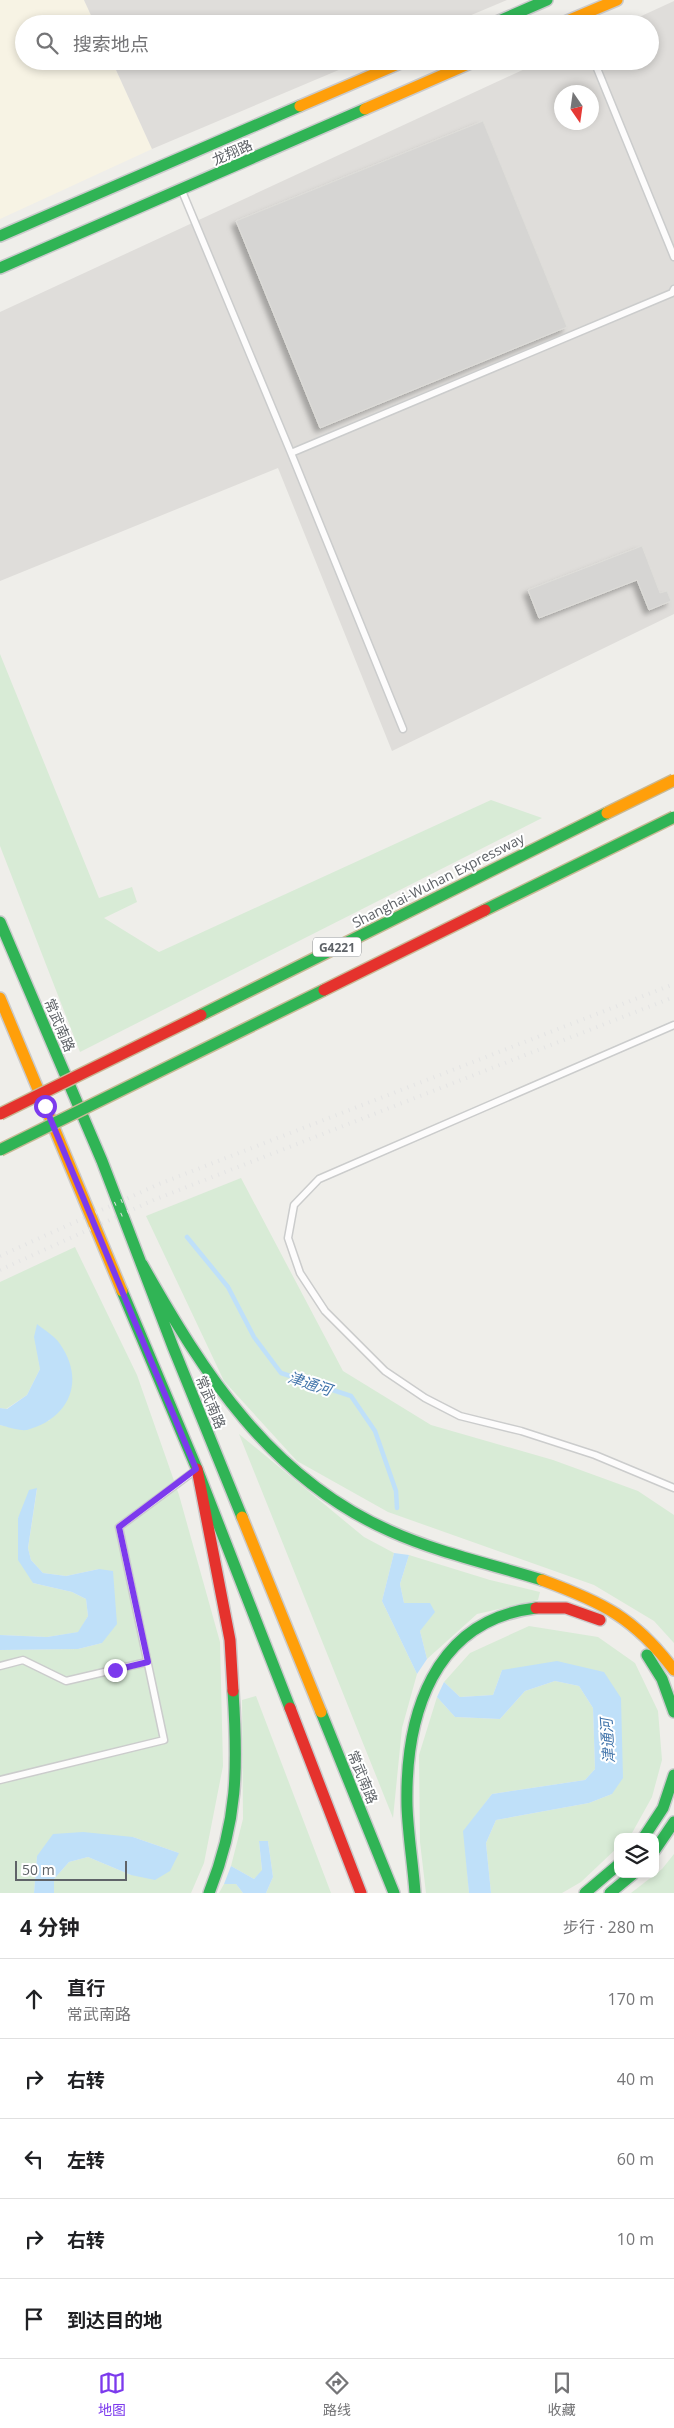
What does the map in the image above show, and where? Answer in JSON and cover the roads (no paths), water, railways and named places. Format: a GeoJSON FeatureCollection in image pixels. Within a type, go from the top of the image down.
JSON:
{"type":"FeatureCollection","features":[{"type":"Feature","properties":{"kind":"main road"},"geometry":{"type":"LineString","coordinates":[[513,15],[547,0]]}},
{"type":"Feature","properties":{"kind":"main road"},"geometry":{"type":"LineString","coordinates":[[587,15],[617,0]]}},
{"type":"Feature","properties":{"kind":"main road","name":"龙翔路"},"geometry":{"type":"LineString","coordinates":[[0,236],[384,70]]}},
{"type":"Feature","properties":{"kind":"main road","name":"龙翔路"},"geometry":{"type":"LineString","coordinates":[[0,268],[454,70]]}},
{"type":"Feature","properties":{"kind":"main road","name":"Shanghai-Wuhan Expressway"},"geometry":{"type":"LineString","coordinates":[[0,1114],[674,780]]}},
{"type":"Feature","properties":{"kind":"main road","name":"G4221"},"geometry":{"type":"LineString","coordinates":[[0,1150],[674,817]]}},
{"type":"Feature","properties":{"kind":"main road","name":"常武南路"},"geometry":{"type":"LineString","coordinates":[[0,922],[102,1161],[173,1347],[394,1893]]}},
{"type":"Feature","properties":{"kind":"main road"},"geometry":{"type":"LineString","coordinates":[[0,998],[196,1469],[361,1893]]}},
{"type":"Feature","properties":{"kind":"main road"},"geometry":{"type":"LineString","coordinates":[[142,1264],[174,1322],[208,1376],[248,1426],[284,1464],[306,1481],[363,1518],[407,1538],[444,1552],[524,1574],[573,1592],[621,1615],[646,1635],[674,1670]]}},
{"type":"Feature","properties":{"kind":"main road"},"geometry":{"type":"LineString","coordinates":[[196,1469],[230,1640],[236,1752],[233,1813],[219,1868],[209,1893]]}},
{"type":"Feature","properties":{"kind":"main road"},"geometry":{"type":"LineString","coordinates":[[415,1893],[407,1806],[407,1759],[420,1700],[442,1657],[459,1639],[495,1617],[550,1605],[573,1609],[612,1626],[638,1645],[651,1660],[662,1679],[674,1712]]}},
{"type":"Feature","properties":{"kind":"main road"},"geometry":{"type":"LineString","coordinates":[[647,1833],[660,1815],[668,1798],[674,1775]]}},
{"type":"Feature","properties":{"kind":"main road"},"geometry":{"type":"LineString","coordinates":[[659,1844],[674,1822]]}},
{"type":"Feature","properties":{"kind":"main road"},"geometry":{"type":"LineString","coordinates":[[585,1893],[614,1868]]}},
{"type":"Feature","properties":{"kind":"main road"},"geometry":{"type":"LineString","coordinates":[[610,1893],[628,1878]]}},
{"type":"Feature","properties":{"kind":"lane"},"geometry":{"type":"LineString","coordinates":[[598,70],[674,257]]}},
{"type":"Feature","properties":{"kind":"lane"},"geometry":{"type":"LineString","coordinates":[[181,190],[291,453],[403,729]]}},
{"type":"Feature","properties":{"kind":"lane"},"geometry":{"type":"LineString","coordinates":[[291,453],[672,293],[674,289]]}},
{"type":"Feature","properties":{"kind":"lane"},"geometry":{"type":"LineString","coordinates":[[672,1486],[595,1455],[521,1432],[460,1416],[425,1398],[385,1371],[325,1311],[300,1274],[288,1238],[294,1205],[319,1179],[674,1026]]}},
{"type":"Feature","properties":{"kind":"lane"},"geometry":{"type":"LineString","coordinates":[[0,1780],[164,1740],[119,1527],[196,1469]]}},
{"type":"Feature","properties":{"kind":"lane"},"geometry":{"type":"LineString","coordinates":[[0,1666],[23,1660],[66,1681],[148,1662]]}},
{"type":"Feature","properties":{"kind":"water"},"geometry":{"type":"Polygon","coordinates":[[[37,1324],[58,1341],[68,1358],[72,1372],[72,1385],[69,1397],[63,1408],[54,1417],[42,1425],[27,1430],[13,1429],[0,1425],[0,1408],[7,1409],[27,1395],[40,1369],[34,1337],[37,1324]]]}},
{"type":"Feature","properties":{"kind":"water"},"geometry":{"type":"Polygon","coordinates":[[[37,1488],[28,1548],[31,1560],[43,1573],[66,1576],[99,1569],[113,1571],[117,1624],[102,1643],[78,1649],[0,1650],[0,1635],[47,1637],[78,1632],[88,1616],[86,1599],[72,1592],[33,1583],[18,1560],[18,1518],[29,1490],[37,1488]]]}},
{"type":"Feature","properties":{"kind":"water"},"geometry":{"type":"Polygon","coordinates":[[[394,1553],[409,1555],[400,1584],[404,1603],[430,1603],[435,1612],[420,1631],[427,1659],[417,1674],[382,1601],[394,1553]]]}},
{"type":"Feature","properties":{"kind":"water"},"geometry":{"type":"Polygon","coordinates":[[[557,1661],[604,1672],[621,1698],[623,1778],[612,1794],[589,1803],[496,1820],[486,1843],[491,1893],[469,1893],[463,1831],[492,1794],[585,1780],[595,1769],[593,1708],[579,1686],[555,1681],[525,1691],[500,1719],[455,1717],[437,1697],[444,1682],[460,1697],[493,1695],[502,1670],[557,1661]]]}},
{"type":"Feature","properties":{"kind":"water"},"geometry":{"type":"Polygon","coordinates":[[[83,1832],[133,1837],[179,1853],[170,1871],[155,1880],[131,1875],[88,1857],[69,1862],[54,1879],[54,1893],[34,1893],[37,1856],[53,1834],[83,1832]]]}},
{"type":"Feature","properties":{"kind":"water"},"geometry":{"type":"Polygon","coordinates":[[[259,1841],[268,1841],[273,1877],[266,1893],[243,1893],[236,1884],[224,1884],[231,1866],[254,1879],[262,1870],[259,1841]]]}},
{"type":"Feature","properties":{"kind":"waterway","name":"津通河"},"geometry":{"type":"LineString","coordinates":[[187,1237],[228,1287],[254,1337],[281,1373],[351,1396],[375,1431],[396,1491],[397,1508]]}},
{"type":"Feature","properties":{"kind":"railway"},"geometry":{"type":"LineString","coordinates":[[0,1256],[159,1184],[674,984]]}},
{"type":"Feature","properties":{"kind":"railway"},"geometry":{"type":"LineString","coordinates":[[0,1270],[156,1199],[674,997]]}}]}
